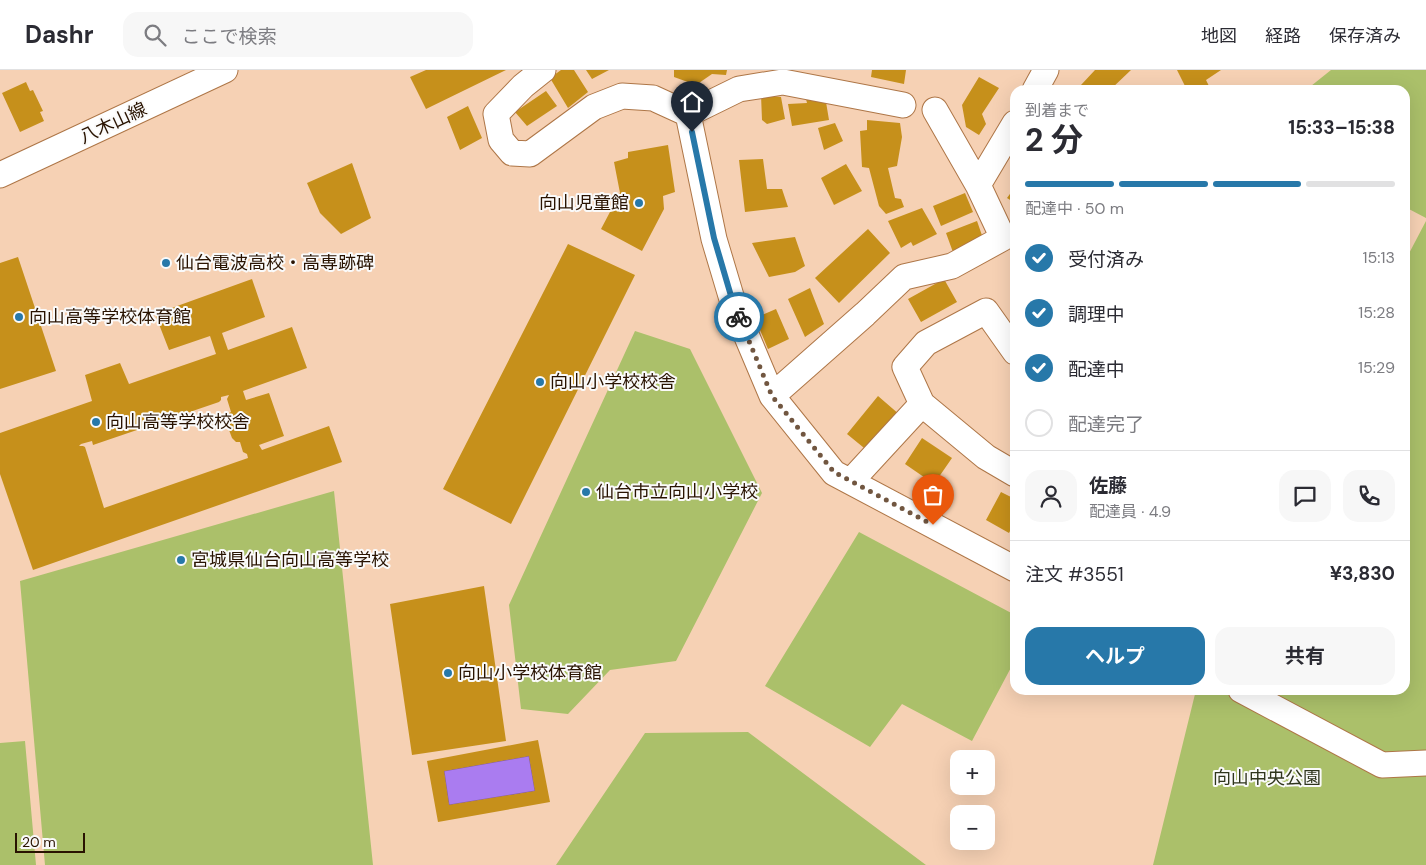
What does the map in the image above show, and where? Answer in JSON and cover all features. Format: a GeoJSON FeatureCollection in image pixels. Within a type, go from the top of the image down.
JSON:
{"type":"FeatureCollection","features":[{"type":"Feature","properties":{"kind":"street","name":"八木山線"},"geometry":{"type":"LineString","coordinates":[[0,175],[225,70]]}},
{"type":"Feature","properties":{"kind":"street"},"geometry":{"type":"LineString","coordinates":[[543,70],[523,86],[496,114],[501,140],[512,153],[530,154],[594,106],[622,96],[653,98],[688,114]]}},
{"type":"Feature","properties":{"kind":"street"},"geometry":{"type":"LineString","coordinates":[[1038,85],[1046,70]]}},
{"type":"Feature","properties":{"kind":"street"},"geometry":{"type":"LineString","coordinates":[[688,114],[738,89],[783,82],[903,106]]}},
{"type":"Feature","properties":{"kind":"street"},"geometry":{"type":"LineString","coordinates":[[772,396],[904,277],[952,266],[1003,238],[978,185],[935,110]]}},
{"type":"Feature","properties":{"kind":"street"},"geometry":{"type":"LineString","coordinates":[[688,114],[714,238],[734,306],[772,396],[834,472],[1010,566]]}},
{"type":"Feature","properties":{"kind":"street"},"geometry":{"type":"LineString","coordinates":[[978,185],[1010,131]]}},
{"type":"Feature","properties":{"kind":"street"},"geometry":{"type":"LineString","coordinates":[[1010,345],[986,311],[926,343],[906,367],[922,404],[986,457],[1010,471]]}},
{"type":"Feature","properties":{"kind":"street"},"geometry":{"type":"LineString","coordinates":[[851,481],[922,404]]}},
{"type":"Feature","properties":{"kind":"street"},"geometry":{"type":"LineString","coordinates":[[1250,695],[1382,765],[1426,763]]}},
{"type":"Feature","properties":{"kind":"green space"},"geometry":{"type":"Polygon","coordinates":[[[1331,70],[1426,70],[1426,218],[1410,210],[1410,85],[1312,85],[1331,70]]]}},
{"type":"Feature","properties":{"kind":"green space","name":"向山中央公園"},"geometry":{"type":"Polygon","coordinates":[[[1426,221],[1426,865],[1153,865],[1195,695],[1410,695],[1410,251],[1426,221]]]}},
{"type":"Feature","properties":{"kind":"green space"},"geometry":{"type":"Polygon","coordinates":[[[635,331],[690,349],[762,493],[676,661],[610,670],[568,714],[521,709],[509,605],[635,331]]]}},
{"type":"Feature","properties":{"kind":"green space"},"geometry":{"type":"Polygon","coordinates":[[[334,491],[373,865],[45,865],[20,581],[334,491]]]}},
{"type":"Feature","properties":{"kind":"green space"},"geometry":{"type":"Polygon","coordinates":[[[859,532],[1010,612],[1010,669],[972,741],[902,704],[870,747],[765,686],[859,532]]]}},
{"type":"Feature","properties":{"kind":"green space"},"geometry":{"type":"Polygon","coordinates":[[[748,732],[926,865],[556,865],[645,733],[748,732]]]}},
{"type":"Feature","properties":{"kind":"green space"},"geometry":{"type":"Polygon","coordinates":[[[25,741],[36,865],[0,865],[0,743],[25,741]]]}},
{"type":"Feature","properties":{"kind":"shaded area"},"geometry":{"type":"Polygon","coordinates":[[[529,756],[535,791],[449,805],[444,771],[529,756]]]}},
{"type":"Feature","properties":{"kind":"building"},"geometry":{"type":"Polygon","coordinates":[[[426,70],[506,70],[426,109],[410,77],[426,70]]]}},
{"type":"Feature","properties":{"kind":"building"},"geometry":{"type":"Polygon","coordinates":[[[561,70],[574,70],[588,92],[568,108],[550,78],[561,70]]]}},
{"type":"Feature","properties":{"kind":"building"},"geometry":{"type":"Polygon","coordinates":[[[586,70],[609,70],[592,79],[586,70]]]}},
{"type":"Feature","properties":{"kind":"building"},"geometry":{"type":"Polygon","coordinates":[[[674,70],[727,70],[726,75],[712,74],[696,85],[674,77],[674,70]]]}},
{"type":"Feature","properties":{"kind":"building"},"geometry":{"type":"Polygon","coordinates":[[[872,70],[906,70],[904,84],[871,77],[872,70]]]}},
{"type":"Feature","properties":{"kind":"building"},"geometry":{"type":"Polygon","coordinates":[[[1095,70],[1131,70],[1115,85],[1081,85],[1095,70]]]}},
{"type":"Feature","properties":{"kind":"building"},"geometry":{"type":"Polygon","coordinates":[[[1177,70],[1221,70],[1206,80],[1208,85],[1184,85],[1177,70]]]}},
{"type":"Feature","properties":{"kind":"building"},"geometry":{"type":"Polygon","coordinates":[[[979,77],[999,88],[982,114],[986,124],[979,135],[966,127],[962,105],[979,77]]]}},
{"type":"Feature","properties":{"kind":"building"},"geometry":{"type":"Polygon","coordinates":[[[26,82],[30,91],[33,90],[43,111],[40,112],[44,121],[20,132],[2,93],[26,82]]]}},
{"type":"Feature","properties":{"kind":"building"},"geometry":{"type":"Polygon","coordinates":[[[546,91],[557,106],[527,126],[515,112],[546,91]]]}},
{"type":"Feature","properties":{"kind":"building"},"geometry":{"type":"Polygon","coordinates":[[[761,95],[781,97],[785,119],[767,124],[762,120],[761,95]]]}},
{"type":"Feature","properties":{"kind":"building"},"geometry":{"type":"Polygon","coordinates":[[[825,96],[829,120],[792,126],[788,104],[807,103],[806,99],[825,96]]]}},
{"type":"Feature","properties":{"kind":"building"},"geometry":{"type":"Polygon","coordinates":[[[468,106],[482,138],[460,150],[447,117],[468,106]]]}},
{"type":"Feature","properties":{"kind":"building"},"geometry":{"type":"Polygon","coordinates":[[[867,120],[900,123],[902,137],[897,166],[888,168],[895,198],[901,199],[904,207],[886,214],[879,206],[869,168],[862,167],[860,131],[867,130],[867,120]]]}},
{"type":"Feature","properties":{"kind":"building"},"geometry":{"type":"Polygon","coordinates":[[[835,123],[843,141],[824,150],[818,128],[835,123]]]}},
{"type":"Feature","properties":{"kind":"building","name":"向山児童館"},"geometry":{"type":"Polygon","coordinates":[[[668,145],[675,192],[663,196],[664,209],[642,251],[601,229],[620,193],[614,162],[628,158],[628,152],[668,145]]]}},
{"type":"Feature","properties":{"kind":"building"},"geometry":{"type":"Polygon","coordinates":[[[763,159],[767,189],[782,189],[788,207],[745,212],[739,160],[763,159]]]}},
{"type":"Feature","properties":{"kind":"building"},"geometry":{"type":"Polygon","coordinates":[[[352,163],[371,218],[341,234],[320,213],[307,183],[352,163]]]}},
{"type":"Feature","properties":{"kind":"building"},"geometry":{"type":"Polygon","coordinates":[[[846,164],[862,191],[834,205],[821,178],[846,164]]]}},
{"type":"Feature","properties":{"kind":"building"},"geometry":{"type":"Polygon","coordinates":[[[965,193],[973,212],[941,226],[933,206],[965,193]]]}},
{"type":"Feature","properties":{"kind":"building"},"geometry":{"type":"Polygon","coordinates":[[[922,208],[937,234],[913,246],[911,242],[901,248],[888,221],[922,208]]]}},
{"type":"Feature","properties":{"kind":"building"},"geometry":{"type":"Polygon","coordinates":[[[977,221],[985,244],[954,255],[946,233],[977,221]]]}},
{"type":"Feature","properties":{"kind":"building"},"geometry":{"type":"Polygon","coordinates":[[[868,229],[890,253],[839,303],[815,278],[868,229]]]}},
{"type":"Feature","properties":{"kind":"building"},"geometry":{"type":"Polygon","coordinates":[[[795,237],[805,266],[795,272],[769,277],[752,243],[795,237]]]}},
{"type":"Feature","properties":{"kind":"building","name":"向山小学校校舎"},"geometry":{"type":"Polygon","coordinates":[[[568,244],[635,275],[511,524],[443,489],[568,244]]]}},
{"type":"Feature","properties":{"kind":"building","name":"向山高等学校体育館"},"geometry":{"type":"Polygon","coordinates":[[[18,257],[56,371],[0,389],[0,263],[18,257]]]}},
{"type":"Feature","properties":{"kind":"building","name":"向山高等学校校舎"},"geometry":{"type":"Polygon","coordinates":[[[252,279],[265,317],[222,333],[228,350],[292,327],[307,368],[243,391],[246,400],[269,393],[284,436],[259,445],[262,450],[329,426],[342,462],[33,570],[0,474],[0,433],[92,401],[85,375],[120,363],[129,384],[216,354],[210,336],[169,350],[155,314],[252,279]],[[229,395],[221,397],[219,402],[93,445],[92,441],[81,444],[79,446],[85,447],[104,508],[248,458],[247,454],[243,452],[240,442],[236,442],[232,438],[229,430],[227,418],[231,412],[227,399],[229,395]]]}},
{"type":"Feature","properties":{"kind":"building"},"geometry":{"type":"Polygon","coordinates":[[[944,279],[957,302],[921,322],[908,299],[944,279]]]}},
{"type":"Feature","properties":{"kind":"building"},"geometry":{"type":"Polygon","coordinates":[[[810,288],[824,324],[805,337],[788,299],[810,288]]]}},
{"type":"Feature","properties":{"kind":"building"},"geometry":{"type":"Polygon","coordinates":[[[776,309],[789,339],[768,349],[755,318],[776,309]]]}},
{"type":"Feature","properties":{"kind":"building"},"geometry":{"type":"Polygon","coordinates":[[[878,396],[900,415],[869,452],[847,434],[878,396]]]}},
{"type":"Feature","properties":{"kind":"building"},"geometry":{"type":"Polygon","coordinates":[[[922,438],[952,458],[934,484],[905,464],[922,438]]]}},
{"type":"Feature","properties":{"kind":"building"},"geometry":{"type":"Polygon","coordinates":[[[1001,492],[1010,496],[1009,533],[986,520],[1001,492]]]}},
{"type":"Feature","properties":{"kind":"building","name":"向山小学校体育館"},"geometry":{"type":"Polygon","coordinates":[[[484,586],[506,741],[412,755],[390,604],[484,586]]]}},
{"type":"Feature","properties":{"kind":"building"},"geometry":{"type":"Polygon","coordinates":[[[538,740],[550,802],[438,822],[427,761],[538,740]],[[529,756],[444,771],[449,805],[535,791],[529,756]]]}},
{"type":"Feature","properties":{"kind":"way so far"},"geometry":{"type":"LineString","coordinates":[[739,317],[772,396],[834,472],[933,525]]}},
{"type":"Feature","properties":{"kind":"place","name":"向山児童館"},"geometry":{"type":"Point","coordinates":[639,203]}},
{"type":"Feature","properties":{"kind":"place","name":"仙台電波高校・高専跡碑"},"geometry":{"type":"Point","coordinates":[166,263]}},
{"type":"Feature","properties":{"kind":"place","name":"向山高等学校体育館"},"geometry":{"type":"Point","coordinates":[19,317]}},
{"type":"Feature","properties":{"kind":"place","name":"向山小学校校舎"},"geometry":{"type":"Point","coordinates":[540,382]}},
{"type":"Feature","properties":{"kind":"place","name":"向山高等学校校舎"},"geometry":{"type":"Point","coordinates":[96,422]}},
{"type":"Feature","properties":{"kind":"place","name":"仙台市立向山小学校"},"geometry":{"type":"Point","coordinates":[586,492]}},
{"type":"Feature","properties":{"kind":"place","name":"宮城県仙台向山高等学校"},"geometry":{"type":"Point","coordinates":[181,560]}},
{"type":"Feature","properties":{"kind":"place","name":"向山小学校体育館"},"geometry":{"type":"Point","coordinates":[448,673]}},
{"type":"Feature","properties":{"kind":"route"},"geometry":{"type":"LineString","coordinates":[[692,132],[714,238],[739,317]]}}]}
